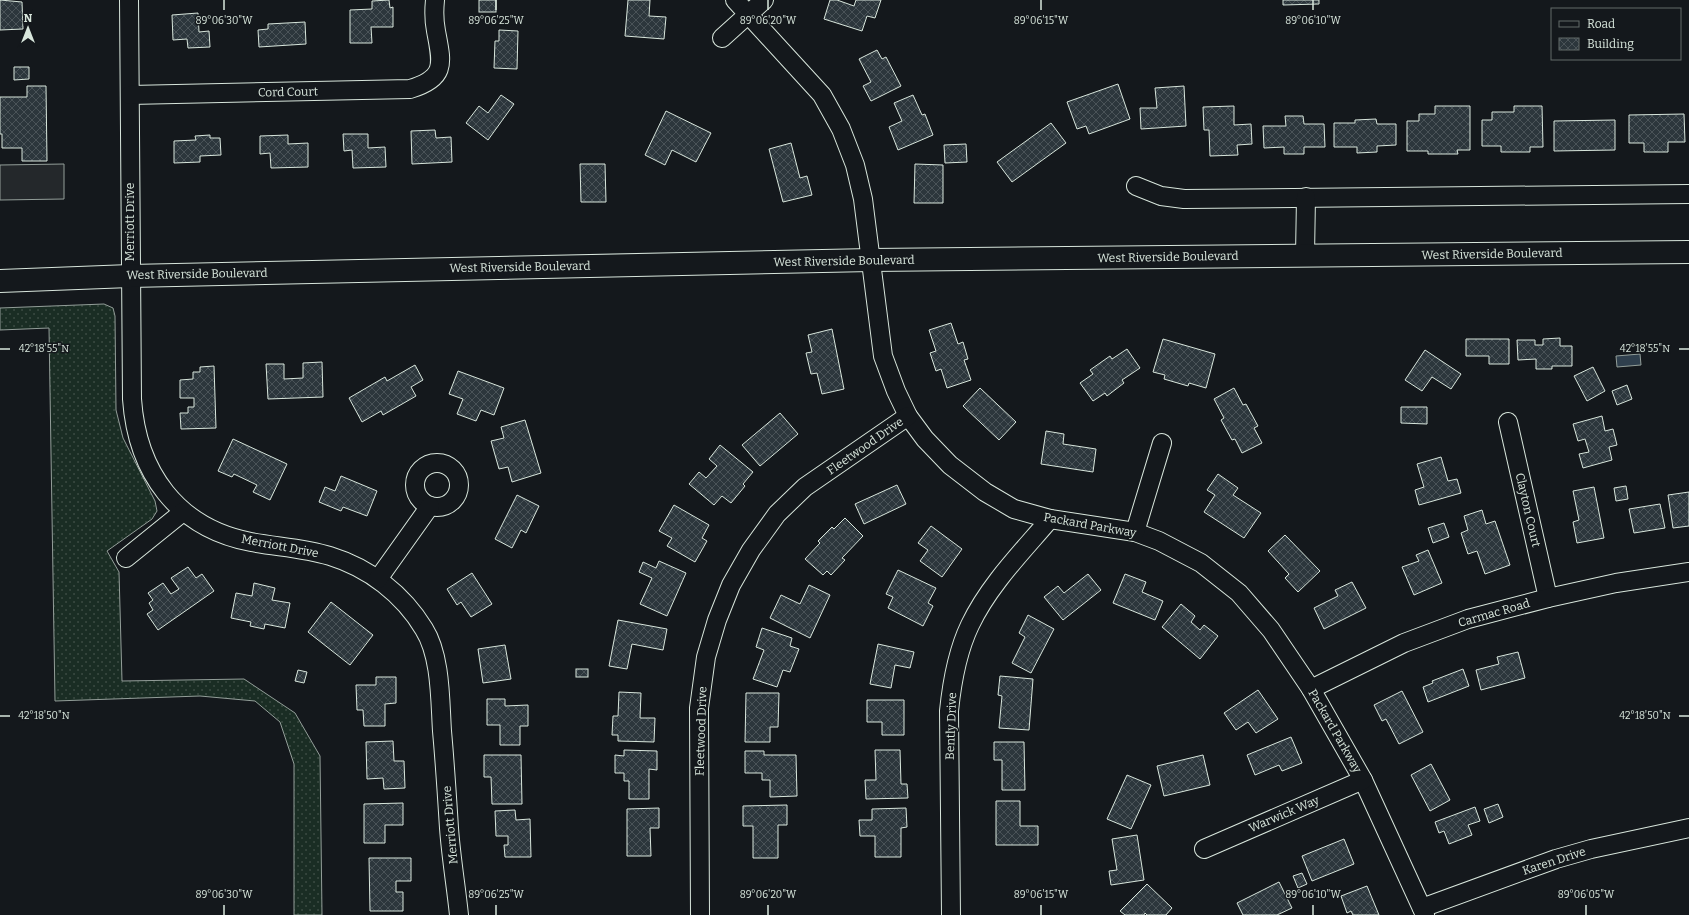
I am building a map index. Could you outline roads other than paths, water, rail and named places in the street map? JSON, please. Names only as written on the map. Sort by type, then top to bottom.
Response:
[{"type":"main road","name":"West Riverside Boulevard","points":[[0,281],[130,276],[871,260],[1689,252]]},
{"type":"street","name":"Merriott Drive","points":[[129,0],[130,276],[132,399],[135,429],[152,473],[163,490],[183,512],[210,528],[230,536],[250,542],[306,550],[331,556],[356,566],[378,579],[400,596],[414,613],[426,631],[433,650],[440,697],[450,833],[460,915]]},
{"type":"street","name":"Cord Court","points":[[130,95],[410,89],[425,85],[433,79],[441,61],[435,29],[435,0]]},
{"type":"street","name":"Packard Parkway","points":[[735,0],[822,95],[841,130],[855,165],[864,199],[883,356],[896,391],[908,416],[925,439],[950,465],[985,492],[1014,509],[1050,519],[1135,532],[1159,541],[1201,563],[1239,593],[1271,630],[1311,689],[1363,780],[1424,912]]},
{"type":"street","points":[[722,38],[764,0]]},
{"type":"street","points":[[1136,186],[1161,196],[1184,199],[1689,194]]},
{"type":"street","points":[[1305,256],[1306,197]]},
{"type":"street","name":"Fleetwood Drive","points":[[700,915],[699,708],[706,657],[717,620],[730,585],[751,550],[777,514],[805,487],[908,416]]},
{"type":"street","name":"Clayton Court","points":[[1508,422],[1548,598]]},
{"type":"street","points":[[1135,532],[1162,443]]},
{"type":"street","points":[[378,579],[430,506]]},
{"type":"street","points":[[126,558],[183,512]]},
{"type":"street","name":"Bently Drive","points":[[951,915],[949,711],[952,682],[960,650],[970,624],[1004,573],[1050,519]]},
{"type":"street","name":"Carmac Road","points":[[1311,689],[1404,643],[1468,619],[1548,598],[1616,583],[1689,572]]},
{"type":"street","name":"Warwick Way","points":[[1204,849],[1363,780]]},
{"type":"street","name":"Karen Drive","points":[[1424,912],[1556,859],[1599,847],[1689,828]]},
{"type":"water","points":[[1640,354],[1641,365],[1617,367],[1616,356]]}]
